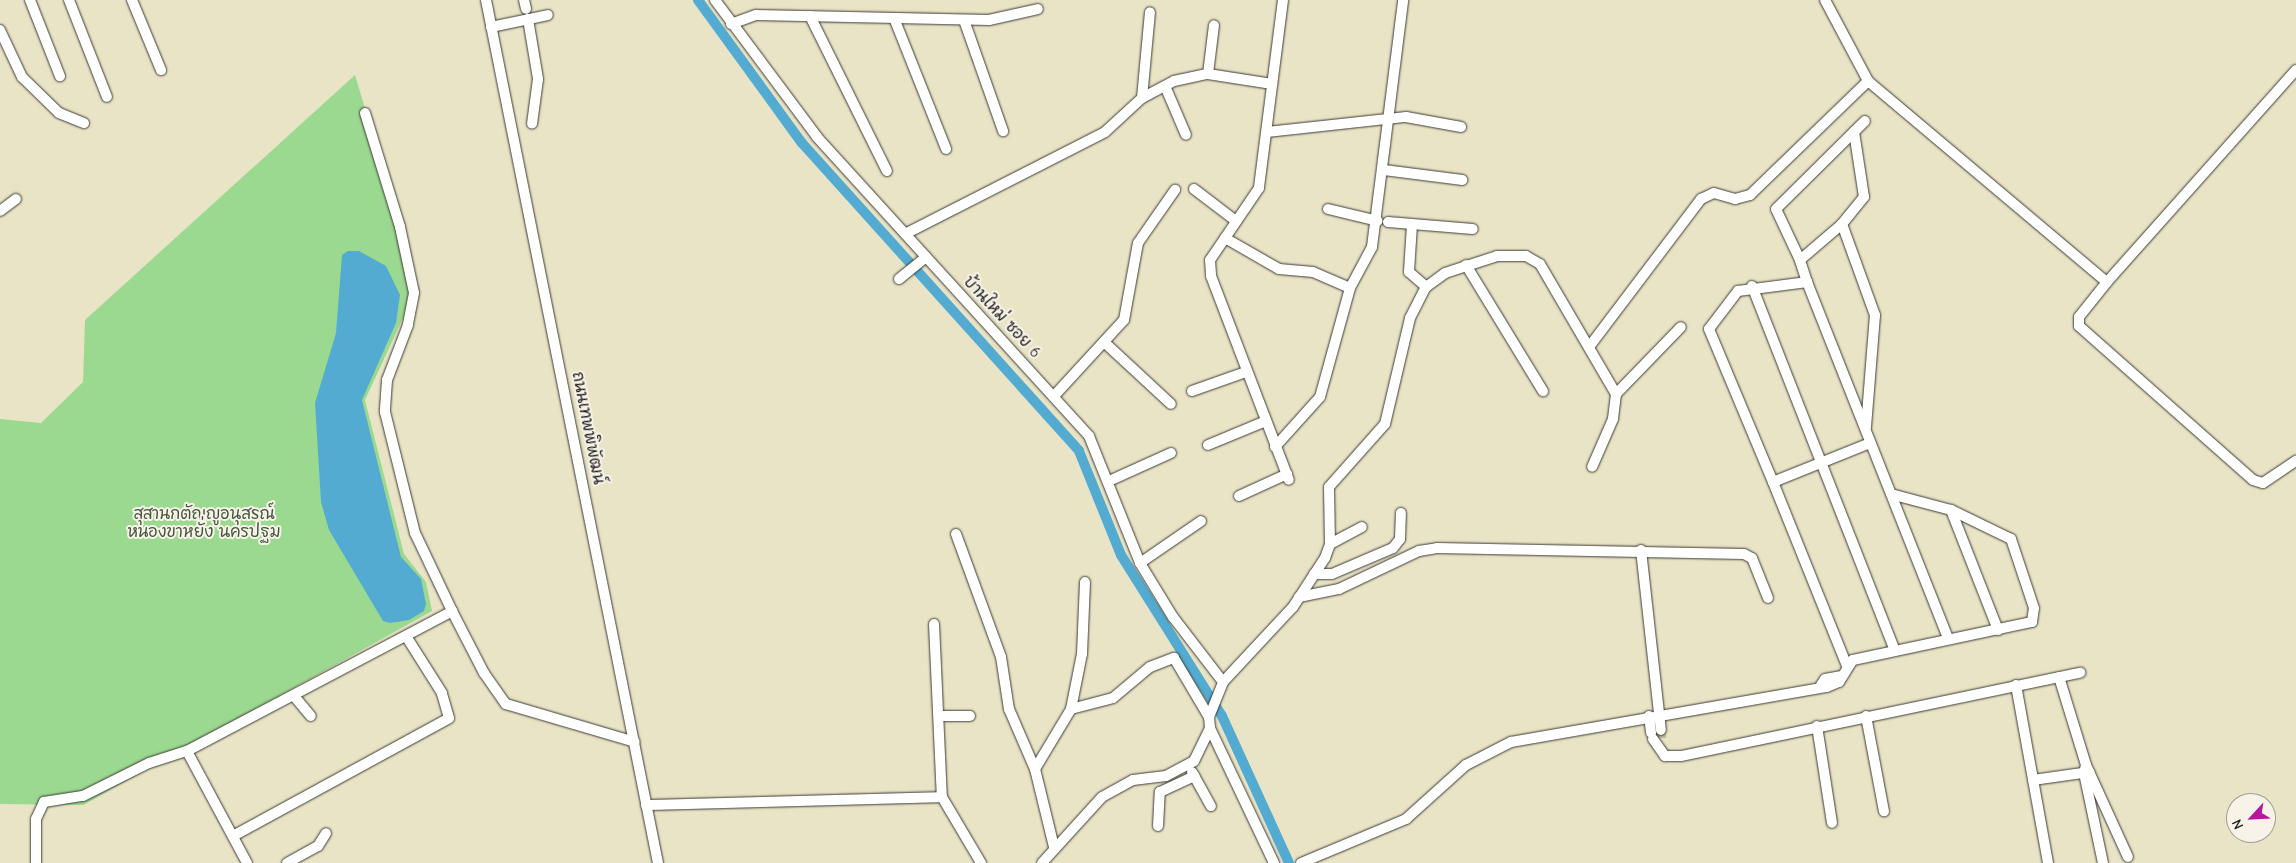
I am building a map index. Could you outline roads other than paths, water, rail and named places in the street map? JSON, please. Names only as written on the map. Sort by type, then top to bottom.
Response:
[{"type":"street","points":[[30,0],[60,76]]},
{"type":"street","points":[[69,0],[107,97]]},
{"type":"street","points":[[132,0],[161,70]]},
{"type":"street","name":"ถนนเทพพิพัฒน์","points":[[486,0],[658,863]]},
{"type":"street","name":"บ้านใหม่ ซอย 6","points":[[715,0],[817,137],[907,233],[923,259],[1054,396],[1089,436],[1109,481],[1140,563],[1173,617],[1223,682]]},
{"type":"street","points":[[1239,496],[1288,477],[1246,372],[1211,276],[1210,260],[1259,188],[1283,0]]},
{"type":"street","points":[[1275,447],[1320,397],[1350,288],[1383,222],[1384,170],[1404,0]]},
{"type":"street","points":[[1825,0],[1868,81],[2107,282]]},
{"type":"street","points":[[731,24],[756,15],[964,20],[1038,9]]},
{"type":"street","points":[[1142,98],[1150,12]]},
{"type":"street","points":[[491,27],[548,15]]},
{"type":"street","points":[[810,16],[887,170]]},
{"type":"street","points":[[894,18],[946,149]]},
{"type":"street","points":[[528,19],[538,79],[532,124]]},
{"type":"street","points":[[964,20],[1004,131]]},
{"type":"street","points":[[1208,74],[1214,25]]},
{"type":"street","points":[[0,30],[22,77],[59,112],[84,123]]},
{"type":"street","points":[[2296,70],[2107,282],[2079,317],[2079,326],[2253,480],[2262,483],[2296,461]]},
{"type":"street","points":[[907,233],[1105,132],[1142,98],[1165,86],[1208,74],[1272,84]]},
{"type":"street","points":[[1589,347],[1702,199],[1714,193],[1735,199],[1750,195],[1868,81]]},
{"type":"street","points":[[1165,86],[1186,135]]},
{"type":"street","points":[[365,113],[400,227],[414,293],[408,324],[387,380],[385,412],[415,533],[484,673],[506,704],[635,742]]},
{"type":"street","points":[[1266,132],[1415,117],[1461,126]]},
{"type":"street","points":[[1865,121],[1776,209],[1800,260],[1948,639]]},
{"type":"street","points":[[1800,260],[1842,224],[1864,197],[1854,132]]},
{"type":"street","points":[[1384,170],[1462,180]]},
{"type":"street","points":[[1194,189],[1236,220]]},
{"type":"street","points":[[1054,396],[1127,314],[1138,243],[1174,190]]},
{"type":"street","points":[[0,211],[16,199]]},
{"type":"street","points":[[1328,208],[1383,222],[1473,229]]},
{"type":"street","points":[[1842,224],[1875,315],[1866,428]]},
{"type":"street","points":[[1412,225],[1409,272],[1426,287]]},
{"type":"street","points":[[1225,238],[1279,269],[1313,272],[1350,288]]},
{"type":"street","points":[[1042,863],[1054,848],[1112,790],[1133,780],[1166,776],[1188,764],[1201,751],[1216,698],[1223,682],[1299,597],[1330,544],[1329,487],[1385,424],[1410,318],[1426,287],[1445,273],[1466,266],[1515,255],[1533,259],[1589,347],[1616,394],[1613,419],[1592,467]]},
{"type":"street","points":[[899,279],[923,259]]},
{"type":"street","points":[[1466,266],[1542,392]]},
{"type":"street","points":[[1807,282],[1752,286],[1738,291],[1709,329],[1847,666]]},
{"type":"street","points":[[1752,286],[1895,650]]},
{"type":"street","points":[[1616,394],[1681,327]]},
{"type":"street","points":[[1104,342],[1171,404]]},
{"type":"street","points":[[1192,391],[1246,372]]},
{"type":"street","points":[[1208,445],[1266,421]]},
{"type":"street","points":[[1773,482],[1870,443]]},
{"type":"street","points":[[1109,481],[1171,453]]},
{"type":"street","points":[[1301,863],[1406,819],[1492,748],[1534,736],[1839,682],[1847,666],[1895,650],[2028,625],[2035,617],[2017,547],[2002,534],[1951,510],[1891,494]]},
{"type":"street","points":[[1951,510],[1998,630]]},
{"type":"street","points":[[1314,574],[1332,574],[1393,548],[1400,539],[1401,513]]},
{"type":"street","points":[[1140,563],[1201,521]]},
{"type":"street","points":[[1330,544],[1362,527]]},
{"type":"street","points":[[956,534],[1001,657],[1012,718],[1035,769],[1054,848]]},
{"type":"street","points":[[1299,597],[1339,590],[1419,551],[1437,548],[1641,550],[1744,554],[1752,558],[1768,598]]},
{"type":"street","points":[[1641,550],[1656,735],[1660,751],[1665,756],[1681,756],[1817,726],[2080,673]]},
{"type":"street","points":[[1035,769],[1071,709],[1082,654],[1085,582]]},
{"type":"street","points":[[36,863],[36,819],[44,802],[78,798],[149,763],[187,750],[294,696],[452,611]]},
{"type":"street","points":[[934,624],[942,797],[981,863]]},
{"type":"street","points":[[233,836],[449,718],[442,693],[406,636]]},
{"type":"street","points":[[1071,709],[1113,698],[1150,667],[1174,658],[1210,718],[1274,863]]},
{"type":"street","points":[[2058,677],[2087,770],[2103,863]]},
{"type":"street","points":[[2016,685],[2048,863]]},
{"type":"street","points":[[294,696],[311,716]]},
{"type":"street","points":[[939,716],[970,716]]},
{"type":"street","points":[[1866,716],[1884,811]]},
{"type":"street","points":[[1817,726],[1832,822]]},
{"type":"street","points":[[187,750],[247,863]]},
{"type":"street","points":[[1188,764],[1211,806]]},
{"type":"street","points":[[2033,780],[2087,770]]},
{"type":"street","points":[[2087,770],[2128,857]]},
{"type":"street","points":[[1158,826],[1160,792],[1195,776]]},
{"type":"street","points":[[646,805],[942,797]]},
{"type":"street","points":[[287,863],[318,846],[326,833]]},
{"type":"water","points":[[348,251],[359,251],[386,266],[400,295],[396,323],[362,400],[401,557],[421,579],[426,604],[424,611],[409,620],[390,623],[383,621],[329,530],[321,502],[315,403],[336,333],[342,255]]},
{"type":"waterway","points":[[698,0],[802,143],[1079,451],[1121,555],[1222,716],[1289,863]]},
{"type":"tunnel","points":[[1661,730],[1661,738]]},
{"type":"park label","name":"สุสานกตัญญูอนุสรณ์ หนองขาหยั่ง นครปฐม","points":[[204,523]]}]
